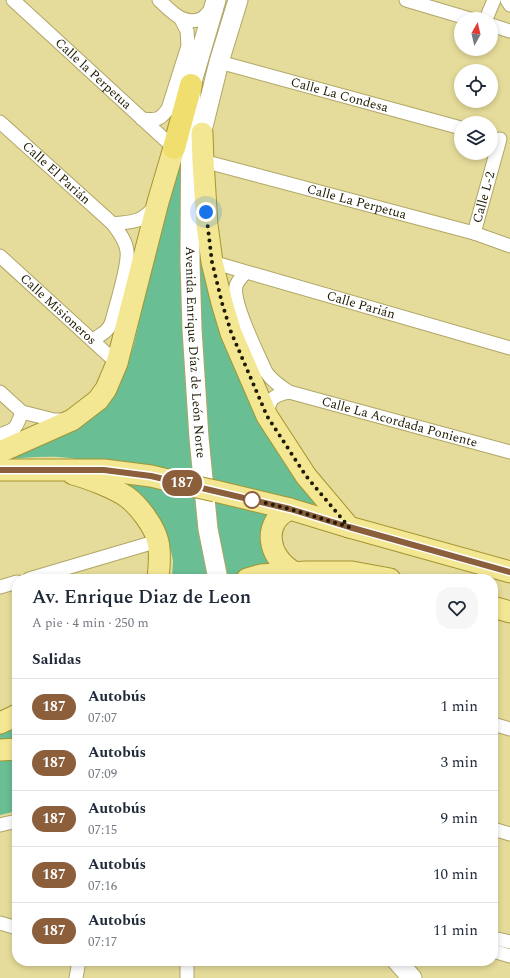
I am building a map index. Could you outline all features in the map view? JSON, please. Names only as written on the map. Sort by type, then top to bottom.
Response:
[{"type":"highway","points":[[174,148],[191,85]]},
{"type":"main road","points":[[238,0],[219,62],[202,133],[197,166],[212,262],[231,332],[267,416],[306,476],[349,527]]},
{"type":"main road","name":"Avenida Enrique Díaz de León Norte","points":[[214,4],[191,85],[197,166],[190,262],[198,430],[208,529],[217,574]]},
{"type":"main road","points":[[0,452],[16,437],[72,420],[98,400],[111,379],[117,363],[158,202],[174,148]]},
{"type":"main road","points":[[55,469],[77,475],[127,497],[150,522],[158,541],[160,560],[159,574]]},
{"type":"main road","points":[[0,470],[104,470],[151,476],[290,509],[510,572]]},
{"type":"main road","points":[[290,509],[282,512],[277,518],[271,540],[272,547],[278,559],[288,568],[299,574],[352,572],[363,574]]},
{"type":"main road","points":[[498,608],[510,612]]},
{"type":"main road","points":[[0,714],[12,711]]},
{"type":"main road","points":[[0,723],[12,717]]},
{"type":"main road","points":[[0,750],[12,749]]},
{"type":"main road","points":[[402,966],[412,978]]},
{"type":"street","name":"Calle la Perpetua","points":[[13,0],[174,148]]},
{"type":"street","points":[[142,119],[156,120],[162,117],[168,109],[188,46],[186,31],[181,19],[160,0]]},
{"type":"street","points":[[406,0],[454,14]]},
{"type":"street","points":[[489,12],[494,0]]},
{"type":"street","points":[[507,0],[510,6]]},
{"type":"street","points":[[181,19],[192,20],[201,18],[214,4]]},
{"type":"street","points":[[498,27],[510,31]]},
{"type":"street","name":"Calle La Condesa","points":[[219,62],[454,126]]},
{"type":"street","name":"Calle El Parián","points":[[0,122],[113,224],[124,240],[128,252],[127,262],[110,328],[105,333],[93,340]]},
{"type":"street","name":"Calle L-2","points":[[474,233],[500,139]]},
{"type":"street","name":"Calle La Perpetua","points":[[197,166],[474,233],[510,246]]},
{"type":"street","points":[[113,224],[139,220],[148,214],[158,202]]},
{"type":"street","name":"Calle Misioneros","points":[[0,256],[117,363]]},
{"type":"street","name":"Calle Parián","points":[[212,262],[245,273],[510,348]]},
{"type":"street","name":"Calle La Acordada Poniente","points":[[245,273],[238,280],[236,286],[236,295],[239,308],[266,372],[271,380],[289,392],[510,452]]},
{"type":"street","points":[[0,392],[22,412],[54,420],[72,420]]},
{"type":"street","points":[[267,416],[268,406],[275,396],[289,392]]},
{"type":"street","points":[[0,435],[16,437],[15,428],[22,412]]},
{"type":"street","points":[[46,574],[158,541]]},
{"type":"street","points":[[0,587],[12,583]]},
{"type":"street","points":[[498,725],[510,729]]},
{"type":"street","points":[[0,825],[12,822]]},
{"type":"street","points":[[498,830],[510,834]]},
{"type":"street","points":[[0,923],[12,927]]},
{"type":"street","points":[[498,939],[510,942]]},
{"type":"street","points":[[498,953],[510,956]]},
{"type":"street","points":[[76,978],[78,966]]},
{"type":"street","points":[[186,978],[187,966]]},
{"type":"green space","points":[[181,157],[223,320],[324,505],[294,503],[271,560],[269,574],[172,574],[172,554],[163,530],[155,515],[141,495],[123,481],[90,463],[70,458],[44,457],[0,460],[113,393],[124,374],[134,344],[175,161]]},
{"type":"green space","points":[[12,730],[12,812],[0,815],[0,734]]},
{"type":"bus line","name":"187","points":[[0,470],[104,470],[151,476],[290,509],[510,572]]},
{"type":"route","points":[[206,212],[212,262],[222,303],[231,332],[267,416],[306,476],[328,504],[349,527],[290,509],[245,498],[252,500]]}]
